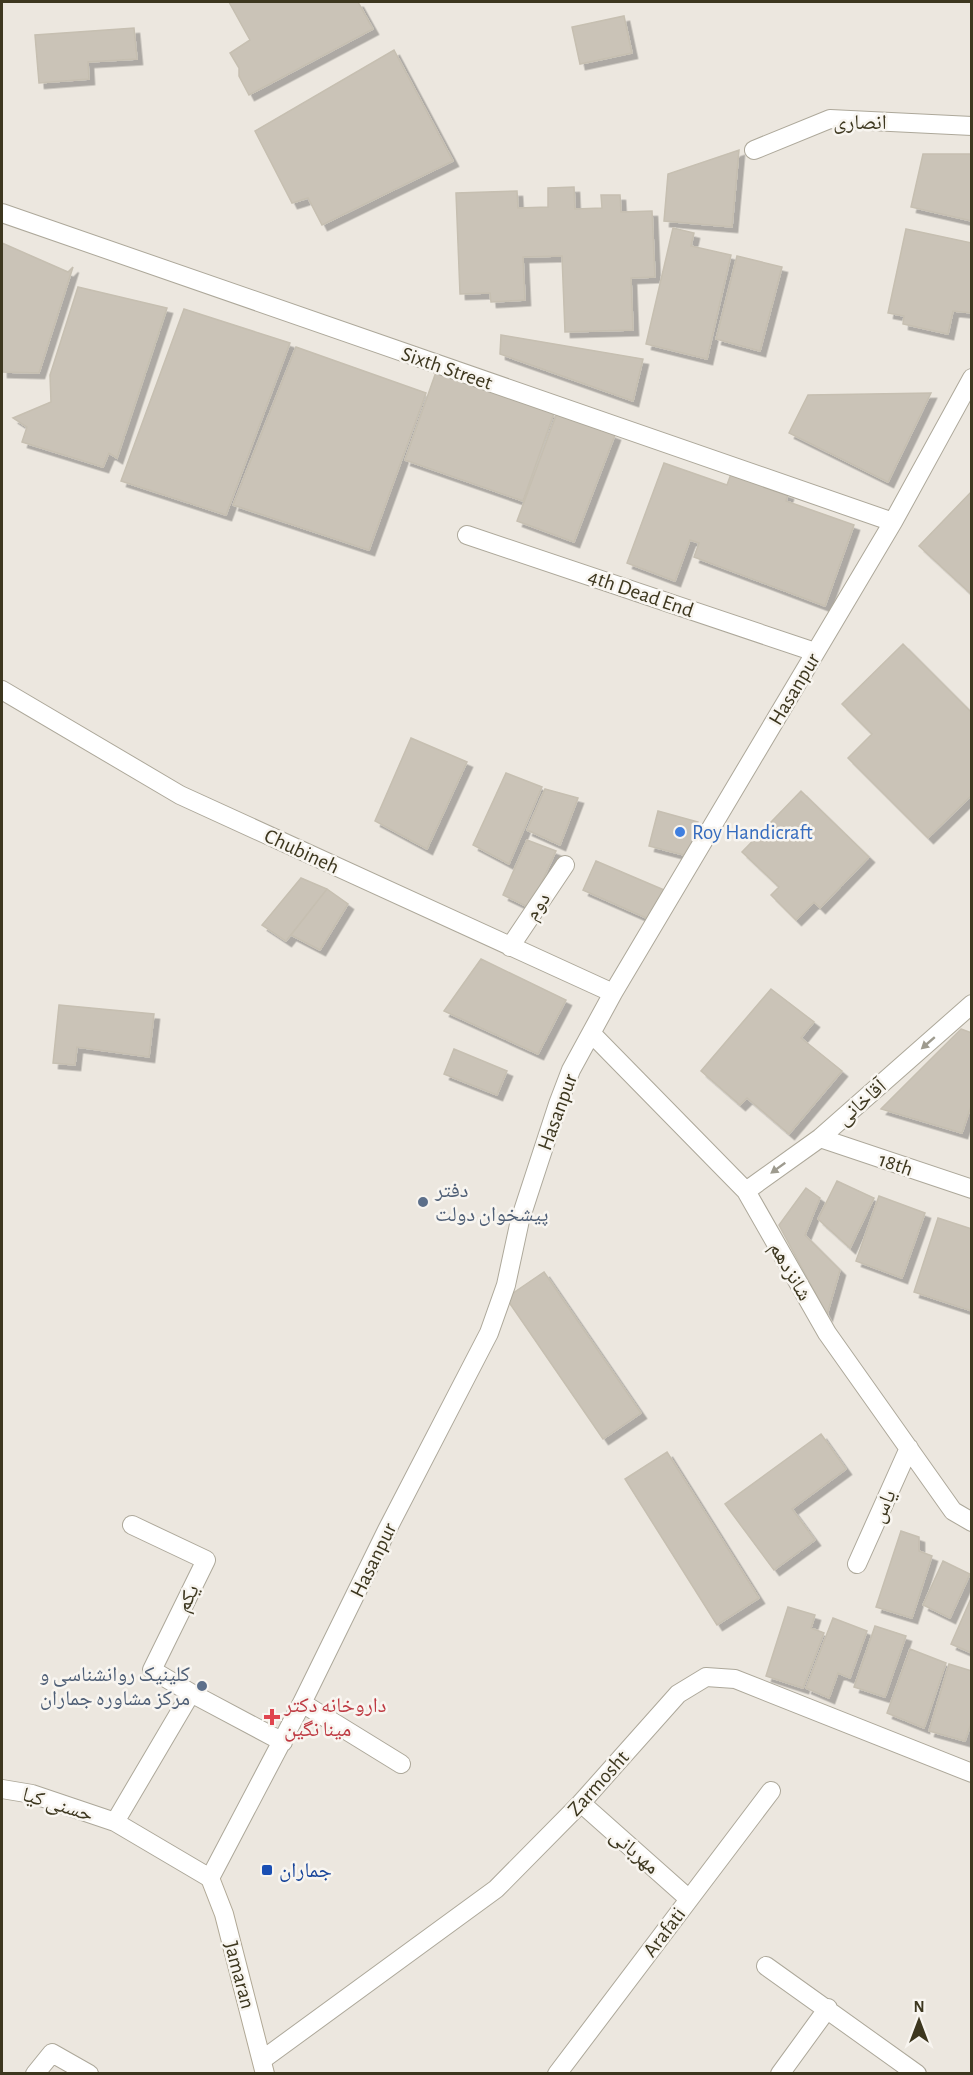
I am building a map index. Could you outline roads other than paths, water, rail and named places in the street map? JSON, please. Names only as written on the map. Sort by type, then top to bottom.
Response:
[{"type":"street","name":"انصاری","points":[[754,150],[830,120],[972,126]]},
{"type":"street","name":"Sixth Street","points":[[2,213],[893,522]]},
{"type":"street","name":"Hasanpur","points":[[210,1878],[283,1742],[387,1530],[489,1333],[506,1285],[520,1220],[571,1070],[613,993],[893,522],[971,383]]},
{"type":"street","name":"4th Dead End","points":[[467,535],[815,652]]},
{"type":"street","name":"Chubineh","points":[[2,690],[180,795],[613,993]]},
{"type":"street","name":"دوم","points":[[510,946],[565,865]]},
{"type":"street","name":"آقاخانی","points":[[746,1191],[820,1138],[972,1004]]},
{"type":"street","name":"شانزدهم","points":[[592,1034],[746,1191],[827,1334],[953,1511],[972,1522]]},
{"type":"street","name":"18th","points":[[820,1138],[972,1189]]},
{"type":"street","name":"یاس","points":[[856,1564],[909,1448]]},
{"type":"street","name":"یکم","points":[[132,1524],[206,1560],[152,1670],[283,1742]]},
{"type":"street","name":"Zarmosht","points":[[264,2067],[496,1889],[581,1803],[678,1694],[706,1677],[735,1679],[972,1773]]},
{"type":"street","points":[[115,1822],[191,1693]]},
{"type":"street","points":[[302,1703],[401,1764]]},
{"type":"street","name":"حسنی کیا","points":[[2,1789],[32,1794],[115,1822],[210,1878]]},
{"type":"street","name":"Arafati","points":[[557,2073],[771,1791]]},
{"type":"street","name":"مهربانی","points":[[581,1803],[689,1899]]},
{"type":"street","name":"Jamaran","points":[[210,1878],[224,1914],[264,2067]]},
{"type":"street","points":[[766,1966],[917,2073]]},
{"type":"street","points":[[780,2073],[828,2008]]},
{"type":"street","points":[[35,2073],[52,2053],[89,2073]]},
{"type":"place","name":"Roy Handicraft","points":[[680,832]]},
{"type":"place","name":"دفتر پیشخوان دولت","points":[[423,1202]]},
{"type":"place","name":"کلینیک روانشناسی و مرکز مشاوره جماران","points":[[202,1686]]},
{"type":"place","name":"داروخانه دکتر مینا نگین","points":[[272,1717]]},
{"type":"place","name":"جماران","points":[[267,1870]]}]
